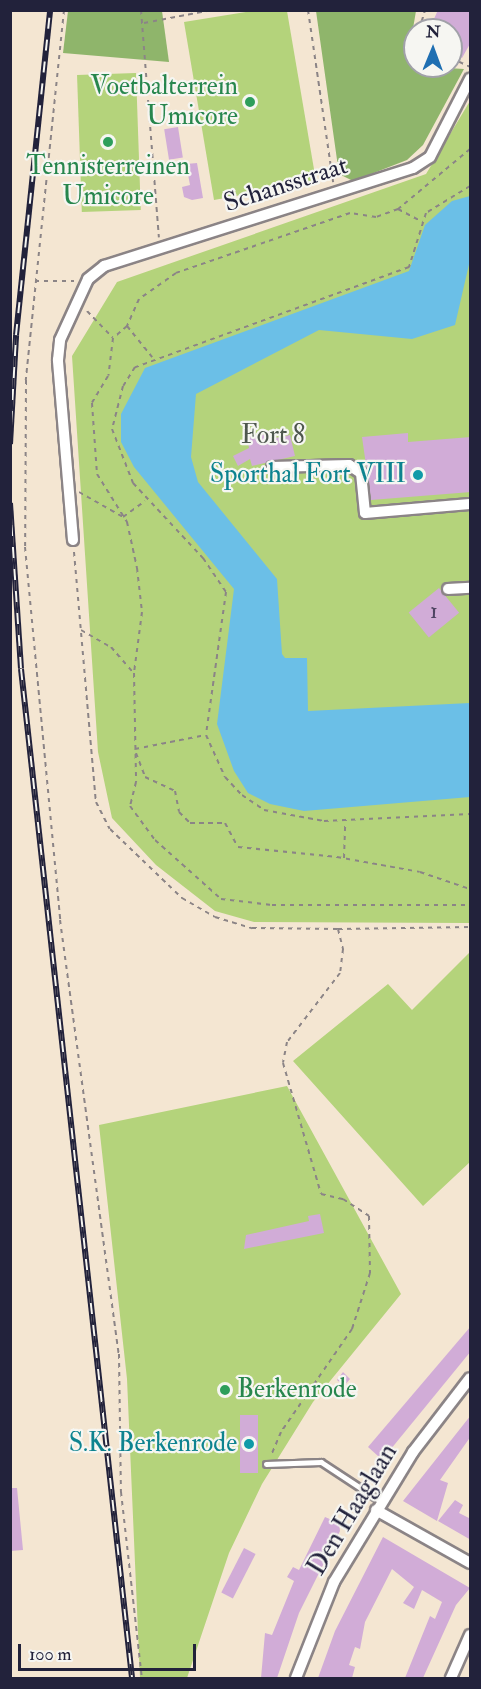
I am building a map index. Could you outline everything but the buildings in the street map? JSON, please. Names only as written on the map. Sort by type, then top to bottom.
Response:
[{"type":"street","name":"Schansstraat","points":[[73,540],[58,360],[87,282],[104,266],[413,168],[430,157],[471,79]]},
{"type":"street","points":[[272,467],[349,465],[361,473],[365,513],[471,504]]},
{"type":"street","points":[[448,589],[471,588]]},
{"type":"street","name":"Den Haaglaan","points":[[296,1678],[334,1582],[379,1506],[471,1378]]},
{"type":"street","points":[[379,1506],[471,1563]]},
{"type":"street","points":[[451,1678],[471,1635]]},
{"type":"lane","points":[[266,1464],[321,1462],[379,1506]]},
{"type":"path","points":[[64,10],[35,281],[24,421],[31,646],[60,920],[119,1354],[121,1492],[142,1678]]},
{"type":"path","points":[[141,10],[160,249]]},
{"type":"path","points":[[143,24],[212,10]]},
{"type":"path","points":[[309,10],[334,185],[322,189]]},
{"type":"path","points":[[471,149],[398,209],[376,217],[350,213],[176,273],[139,299],[127,326],[113,338],[108,376],[92,403],[98,474],[123,518],[142,612],[134,673],[136,782],[130,806],[155,840],[221,899],[272,905],[471,905]]},
{"type":"path","points":[[471,186],[452,193],[422,222],[409,267],[152,357],[135,367],[123,386],[112,429],[118,454],[146,500],[203,558],[226,592],[206,735],[225,777],[256,805],[297,819],[345,823],[471,814]]},
{"type":"path","points":[[398,209],[422,222]]},
{"type":"path","points":[[35,281],[87,282]]},
{"type":"path","points":[[81,295],[90,316],[113,338]]},
{"type":"path","points":[[127,326],[152,357]]},
{"type":"path","points":[[69,486],[123,518]]},
{"type":"path","points":[[123,518],[146,500]]},
{"type":"path","points":[[73,540],[96,802],[130,853],[182,898],[215,917],[252,928],[471,927]]},
{"type":"path","points":[[81,630],[111,647],[134,673]]},
{"type":"path","points":[[135,749],[206,735]]},
{"type":"path","points":[[135,749],[145,777],[175,791],[179,812],[190,823],[225,823],[238,847],[264,854],[344,858],[420,872],[471,889]]},
{"type":"path","points":[[344,858],[345,823]]},
{"type":"path","points":[[273,1463],[270,1454],[281,1432],[352,1329],[370,1273],[369,1216],[343,1199],[321,1194],[283,1063],[287,1042],[340,973],[338,928]]},
{"type":"green space","points":[[68,11],[162,11],[169,62],[63,53]]},
{"type":"green space","name":"Voetbalterrein Umicore","points":[[252,11],[287,11],[316,181],[214,200],[184,22]]},
{"type":"green space","points":[[316,11],[416,11],[415,18],[403,18],[403,78],[459,78],[423,145],[407,160],[353,181],[339,174]]},
{"type":"green space","name":"Tennisterreinen Umicore","points":[[136,73],[141,210],[82,212],[77,75]]},
{"type":"green space","name":"Fort 8","points":[[470,101],[470,923],[254,922],[215,911],[156,865],[112,818],[98,752],[72,356],[117,282],[426,174]]},
{"type":"green space","points":[[470,952],[470,1162],[423,1206],[293,1061],[388,984],[412,1010]]},
{"type":"green space","name":"Berkenrode","points":[[287,1086],[401,1294],[313,1402],[262,1484],[229,1553],[187,1678],[140,1678],[127,1379],[99,1125]]},
{"type":"water","points":[[470,196],[470,260],[455,325],[412,339],[319,330],[196,394],[191,457],[198,482],[277,579],[282,654],[285,658],[307,658],[308,711],[470,703],[470,797],[304,811],[270,804],[248,793],[234,771],[217,724],[234,589],[134,467],[121,442],[121,414],[145,368],[409,271],[425,225],[452,201]]},
{"type":"railway","points":[[10,444],[16,335],[50,10]]},
{"type":"railway","points":[[10,503],[21,669],[132,1678]]},
{"type":"place","name":"Voetbalterrein Umicore","points":[[250,102]]},
{"type":"place","name":"Tennisterreinen Umicore","points":[[108,142]]},
{"type":"place","name":"Sporthal Fort VIII","points":[[418,475]]},
{"type":"place","name":"Berkenrode","points":[[225,1390]]},
{"type":"place","name":"S.K. Berkenrode","points":[[249,1444]]}]
